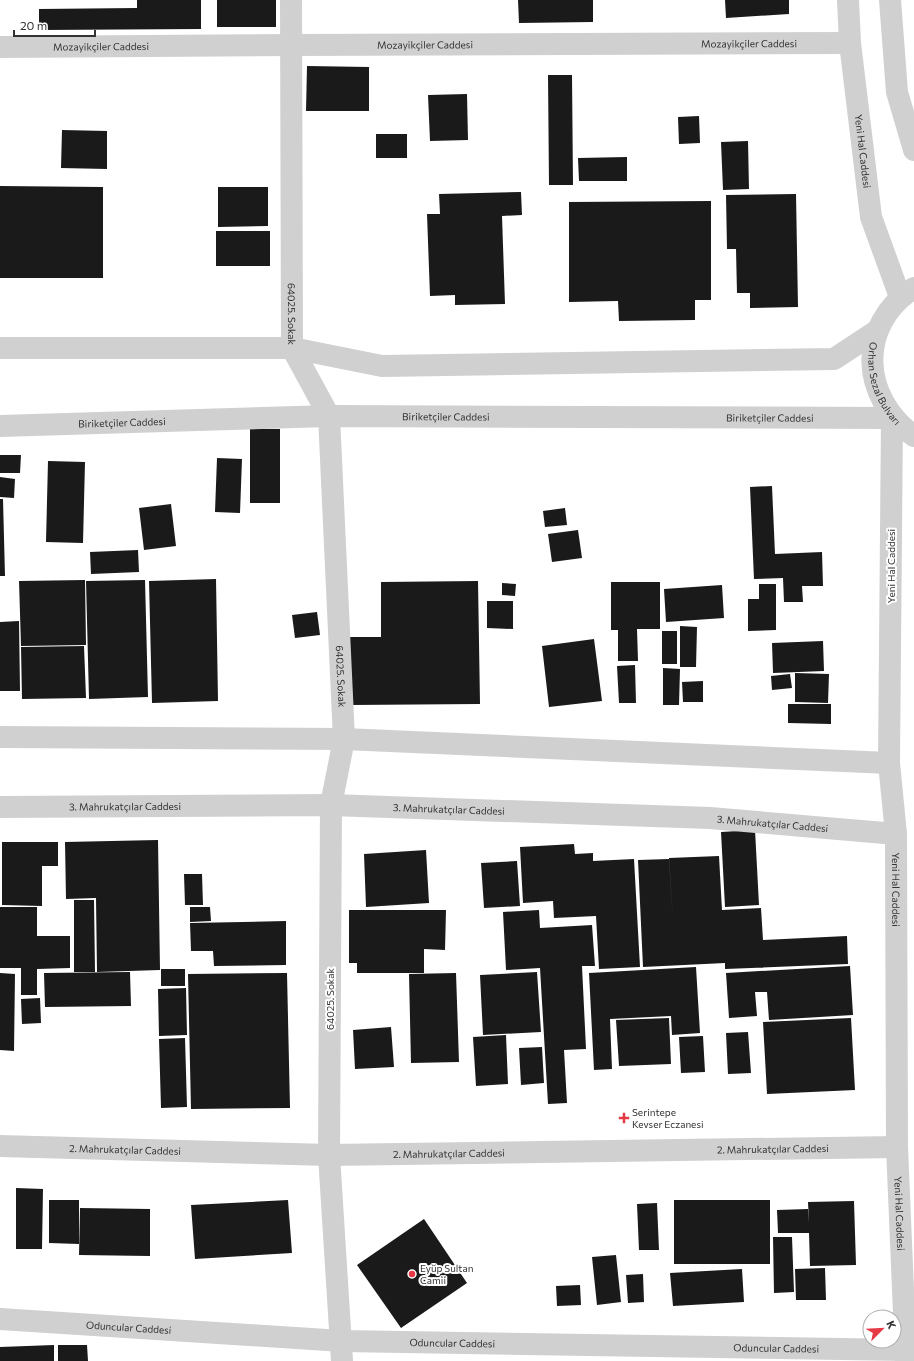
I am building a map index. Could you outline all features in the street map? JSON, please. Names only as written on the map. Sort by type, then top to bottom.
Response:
[{"type":"street","name":"64025. Sokak","points":[[291,0],[292,348],[329,416],[344,739],[332,805],[329,1155],[342,1351]]},
{"type":"street","name":"Yeni Hal Caddesi","points":[[848,0],[850,43],[871,217],[907,293]]},
{"type":"street","points":[[890,0],[897,92],[914,150]]},
{"type":"street","name":"Mozayikçiler Caddesi","points":[[0,48],[291,44],[850,43]]},
{"type":"street","name":"Orhan Sezal Bulvarı","points":[[907,293],[888,312],[878,330],[872,352],[873,375],[880,398],[892,418],[914,436]]},
{"type":"street","points":[[0,348],[292,348],[382,366],[834,359],[878,330]]},
{"type":"street","name":"Biriketçiler Caddesi","points":[[0,426],[329,416],[892,418]]},
{"type":"street","name":"Yeni Hal Caddesi","points":[[892,418],[889,763],[896,834],[897,1147],[906,1356]]},
{"type":"street","points":[[0,737],[344,739],[889,763]]},
{"type":"street","name":"3. Mahrukatçılar Caddesi","points":[[0,807],[332,805],[710,818],[896,834]]},
{"type":"street","name":"2. Mahrukatçılar Caddesi","points":[[0,1146],[329,1155],[897,1147]]},
{"type":"street","name":"Oduncular Caddesi","points":[[0,1319],[342,1351],[906,1356]]},
{"type":"building","points":[[137,0],[201,0],[201,29],[39,30],[39,9],[137,8]]},
{"type":"building","points":[[217,0],[276,0],[276,27],[217,27]]},
{"type":"building","points":[[518,0],[593,0],[593,22],[519,23]]},
{"type":"building","points":[[725,0],[789,0],[789,14],[726,18]]},
{"type":"building","points":[[307,66],[369,67],[369,111],[306,111]]},
{"type":"building","points":[[548,75],[572,75],[573,185],[549,185]]},
{"type":"building","points":[[467,94],[468,140],[430,141],[428,95]]},
{"type":"building","points":[[699,116],[700,143],[679,144],[678,117]]},
{"type":"building","points":[[62,130],[107,131],[107,169],[61,168]]},
{"type":"building","points":[[376,134],[407,134],[407,158],[376,158]]},
{"type":"building","points":[[748,141],[749,189],[723,190],[721,142]]},
{"type":"building","points":[[627,157],[627,181],[579,181],[578,158]]},
{"type":"building","points":[[0,186],[103,187],[103,278],[0,278]]},
{"type":"building","points":[[218,187],[268,187],[268,226],[218,227]]},
{"type":"building","points":[[521,192],[522,215],[502,216],[505,304],[455,305],[455,295],[430,296],[427,214],[440,214],[439,194]]},
{"type":"building","points":[[796,194],[798,307],[750,308],[750,293],[737,293],[736,249],[727,249],[726,195]]},
{"type":"building","points":[[711,201],[711,300],[695,300],[695,320],[619,321],[618,301],[569,302],[569,202]]},
{"type":"building","points":[[216,231],[270,231],[270,266],[216,266]]},
{"type":"building","points":[[250,429],[280,429],[280,503],[250,503]]},
{"type":"building","points":[[0,455],[21,455],[20,473],[0,473]]},
{"type":"building","points":[[217,458],[242,459],[240,513],[215,512]]},
{"type":"building","points":[[48,461],[85,462],[83,543],[46,542]]},
{"type":"building","points":[[0,477],[15,479],[14,498],[0,497]]},
{"type":"building","points":[[772,486],[775,554],[822,552],[823,586],[802,586],[803,602],[784,602],[783,578],[754,579],[750,487]]},
{"type":"building","points":[[0,499],[3,499],[5,576],[0,576]]},
{"type":"building","points":[[171,504],[176,546],[144,550],[139,508]]},
{"type":"building","points":[[565,508],[567,525],[545,527],[543,511]]},
{"type":"building","points":[[578,530],[582,558],[552,562],[548,534]]},
{"type":"building","points":[[138,550],[139,572],[91,574],[90,552]]},
{"type":"building","points":[[216,579],[218,701],[152,703],[149,581]]},
{"type":"building","points":[[85,580],[86,645],[21,646],[19,581]]},
{"type":"building","points":[[145,580],[148,697],[89,699],[86,581]]},
{"type":"building","points":[[478,581],[480,704],[350,705],[349,637],[381,637],[381,582]]},
{"type":"building","points":[[611,582],[660,582],[660,629],[637,629],[638,661],[618,661],[618,630],[611,630]]},
{"type":"building","points":[[502,583],[516,584],[515,596],[502,595]]},
{"type":"building","points":[[759,584],[776,584],[776,630],[748,631],[748,599],[759,599]]},
{"type":"building","points":[[722,585],[724,618],[666,622],[664,589]]},
{"type":"building","points":[[487,601],[513,601],[513,629],[487,628]]},
{"type":"building","points":[[317,612],[320,635],[295,638],[292,615]]},
{"type":"building","points":[[19,621],[20,691],[0,691],[0,622]]},
{"type":"building","points":[[680,626],[697,627],[696,667],[680,667]]},
{"type":"building","points":[[662,631],[677,631],[677,664],[662,664]]},
{"type":"building","points":[[594,639],[602,701],[549,707],[542,646]]},
{"type":"building","points":[[823,641],[824,671],[773,673],[772,643]]},
{"type":"building","points":[[84,646],[86,698],[22,699],[21,647]]},
{"type":"building","points":[[635,665],[636,703],[619,703],[617,666]]},
{"type":"building","points":[[663,668],[680,669],[679,705],[663,705]]},
{"type":"building","points":[[795,673],[829,674],[828,703],[795,702]]},
{"type":"building","points":[[790,674],[792,688],[772,690],[771,676]]},
{"type":"building","points":[[703,681],[703,702],[683,702],[682,682]]},
{"type":"building","points":[[788,704],[831,704],[831,724],[788,723]]},
{"type":"building","points":[[755,830],[759,905],[725,907],[721,832]]},
{"type":"building","points":[[158,840],[160,970],[97,972],[96,898],[66,899],[65,842]]},
{"type":"building","points":[[2,842],[58,842],[58,866],[42,866],[42,906],[2,905]]},
{"type":"building","points":[[574,844],[575,854],[593,853],[593,861],[634,859],[640,967],[599,969],[596,916],[554,918],[553,901],[523,903],[520,847]]},
{"type":"building","points":[[426,850],[429,903],[366,907],[364,854]]},
{"type":"building","points":[[719,856],[722,910],[761,908],[763,940],[847,936],[848,964],[725,969],[725,963],[643,967],[638,860],[669,859],[674,937],[669,858]]},
{"type":"building","points":[[517,861],[520,906],[484,908],[481,863]]},
{"type":"building","points":[[184,874],[202,874],[203,905],[185,905]]},
{"type":"building","points":[[74,900],[94,900],[95,972],[74,972]]},
{"type":"building","points":[[0,907],[37,907],[37,936],[70,936],[70,968],[37,969],[37,995],[21,995],[21,968],[0,968]]},
{"type":"building","points":[[190,907],[210,907],[211,921],[190,922]]},
{"type":"building","points":[[349,910],[446,910],[445,950],[424,949],[424,973],[357,973],[357,963],[349,963]]},
{"type":"building","points":[[539,910],[540,928],[592,925],[595,966],[582,966],[586,1049],[564,1050],[567,1103],[548,1104],[540,968],[506,970],[503,912]]},
{"type":"building","points":[[286,921],[286,965],[214,966],[213,951],[191,951],[190,923]]},
{"type":"building","points":[[850,966],[853,1015],[769,1020],[767,992],[755,992],[757,1016],[729,1018],[726,973]]},
{"type":"building","points":[[696,967],[700,1033],[672,1035],[671,1016],[610,1019],[612,1069],[594,1070],[589,973]]},
{"type":"building","points":[[161,969],[185,969],[185,986],[161,986]]},
{"type":"building","points":[[130,972],[131,1006],[45,1007],[44,973]]},
{"type":"building","points":[[537,972],[541,1032],[483,1035],[480,975]]},
{"type":"building","points":[[0,973],[15,974],[14,1051],[0,1050]]},
{"type":"building","points":[[287,973],[290,1108],[191,1109],[188,974]]},
{"type":"building","points":[[456,973],[459,1062],[411,1063],[409,974]]},
{"type":"building","points":[[186,988],[187,1035],[159,1036],[158,989]]},
{"type":"building","points":[[40,998],[41,1023],[22,1024],[21,999]]},
{"type":"building","points":[[669,1018],[671,1064],[619,1066],[616,1020]]},
{"type":"building","points":[[851,1018],[855,1090],[767,1094],[763,1022]]},
{"type":"building","points":[[391,1027],[394,1067],[355,1069],[353,1030]]},
{"type":"building","points":[[748,1032],[751,1073],[728,1074],[726,1033]]},
{"type":"building","points":[[506,1035],[508,1084],[476,1086],[473,1037]]},
{"type":"building","points":[[703,1036],[705,1072],[681,1073],[679,1037]]},
{"type":"building","points":[[185,1038],[187,1107],[161,1108],[159,1039]]},
{"type":"building","points":[[542,1047],[544,1083],[521,1085],[519,1048]]},
{"type":"building","points":[[16,1188],[43,1189],[42,1249],[16,1249]]},
{"type":"building","points":[[49,1200],[79,1200],[79,1244],[49,1243]]},
{"type":"building","points":[[288,1200],[292,1253],[195,1259],[191,1205]]},
{"type":"building","points":[[674,1200],[770,1200],[770,1264],[674,1264]]},
{"type":"building","points":[[854,1201],[856,1265],[810,1266],[809,1233],[778,1233],[777,1210],[808,1209],[809,1223],[808,1202]]},
{"type":"building","points":[[657,1203],[659,1250],[639,1250],[637,1204]]},
{"type":"building","points":[[80,1208],[150,1209],[150,1256],[79,1255]]},
{"type":"building","name":"Eyüp Sultan Camii","points":[[424,1219],[467,1283],[401,1328],[357,1265]]},
{"type":"building","points":[[773,1237],[792,1237],[794,1292],[774,1293]]},
{"type":"building","points":[[616,1255],[621,1302],[597,1305],[592,1257]]},
{"type":"building","points":[[825,1268],[826,1300],[796,1300],[795,1269]]},
{"type":"building","points":[[742,1269],[744,1302],[673,1306],[670,1273]]},
{"type":"building","points":[[643,1274],[644,1302],[628,1303],[626,1275]]},
{"type":"building","points":[[580,1285],[581,1305],[557,1306],[556,1286]]},
{"type":"building","points":[[54,1345],[54,1361],[0,1361],[0,1347]]},
{"type":"building","points":[[58,1345],[87,1345],[88,1361],[58,1361]]},
{"type":"place","name":"Serintepe Kevser Eczanesi","points":[[624,1118]]},
{"type":"place","name":"Eyüp Sultan Camii","points":[[412,1274]]}]
